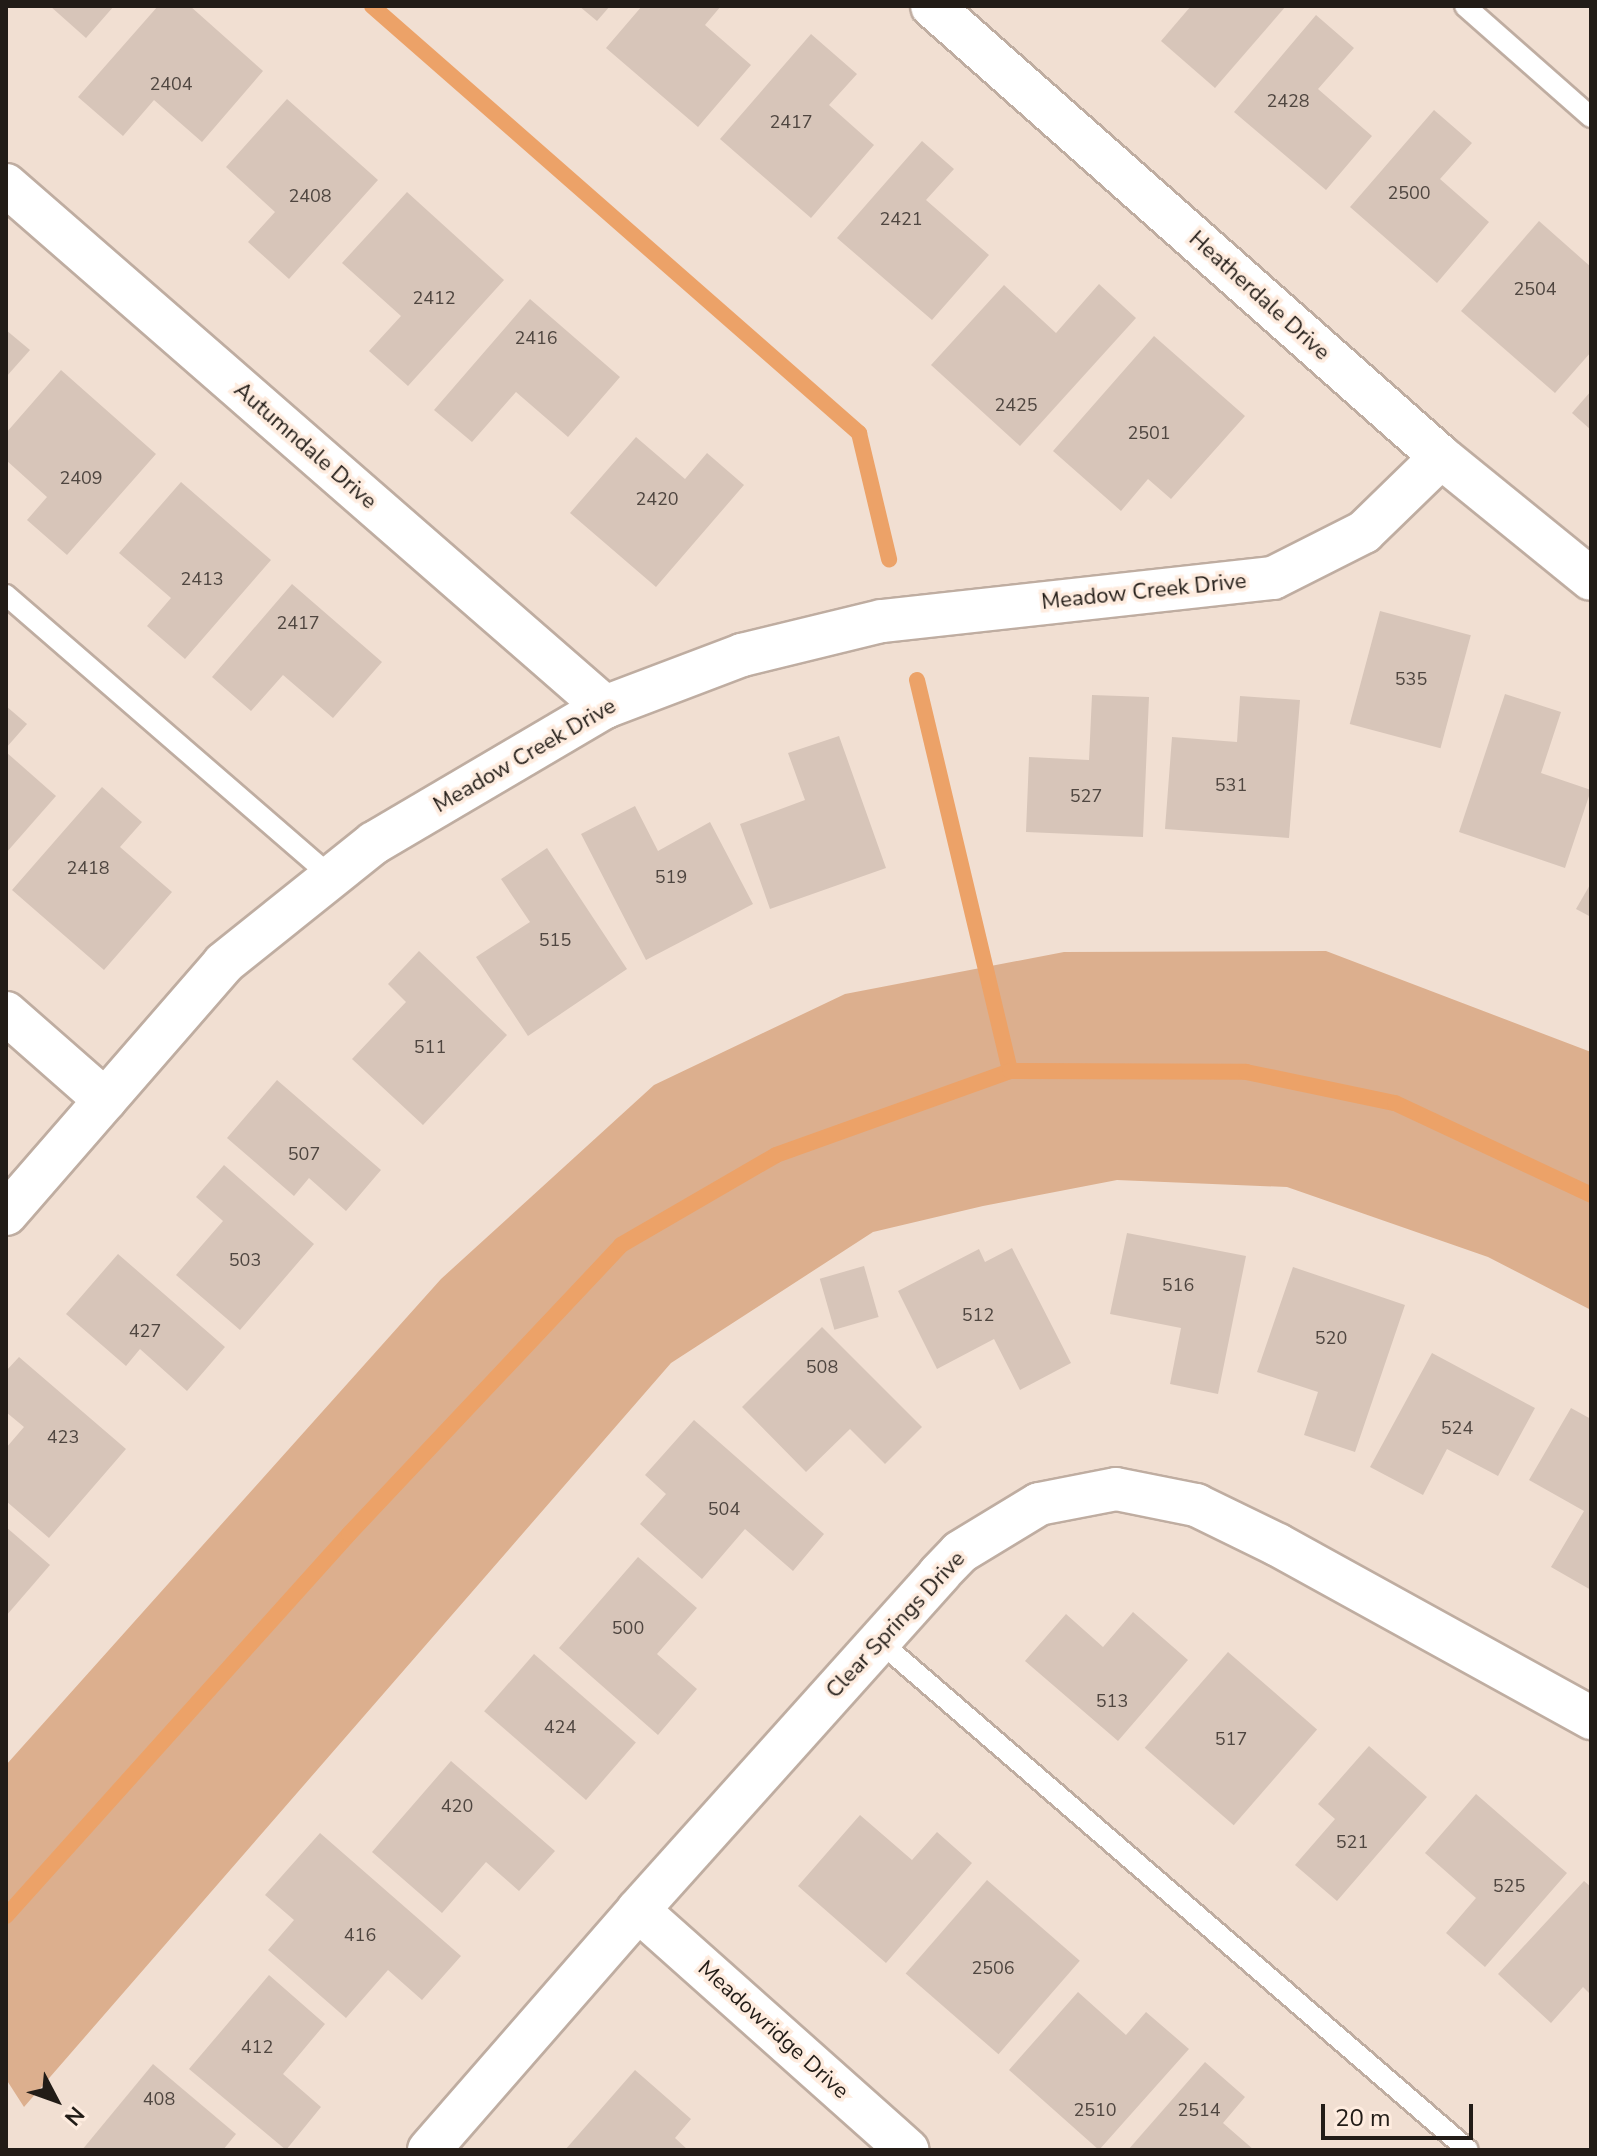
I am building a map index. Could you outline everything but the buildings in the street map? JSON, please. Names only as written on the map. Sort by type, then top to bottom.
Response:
[{"type":"street","name":"Heatherdale Drive","points":[[932,6],[1441,457],[1591,579]]},
{"type":"street","name":"Autumndale Drive","points":[[6,185],[605,707]]},
{"type":"street","name":"Meadow Creek Drive","points":[[6,1214],[224,963],[374,843],[605,707],[742,655],[882,621],[1273,578],[1364,532],[1441,457]]},
{"type":"street","points":[[6,1013],[105,1100]]},
{"type":"street","name":"Clear Springs Drive","points":[[429,2150],[638,1910],[960,1552],[1039,1504],[1116,1489],[1196,1505],[1278,1545],[1591,1718]]},
{"type":"street","name":"Meadowridge Drive","points":[[638,1910],[907,2150]]},
{"type":"lane","points":[[1465,6],[1591,117]]},
{"type":"lane","points":[[6,595],[331,877]]},
{"type":"lane","points":[[879,1641],[1468,2150]]},
{"type":"shaded area","points":[[1326,951],[1591,1052],[1591,1310],[1488,1257],[1287,1187],[1117,1180],[983,1206],[873,1232],[671,1363],[24,2107],[6,2079],[6,1765],[441,1279],[654,1085],[845,994],[1064,952]]},
{"type":"waterway","points":[[372,6],[859,433],[889,559]]},
{"type":"waterway","points":[[917,680],[1010,1071]]},
{"type":"waterway","points":[[6,1916],[349,1534],[621,1245],[776,1155],[1010,1071],[1246,1072],[1395,1103],[1591,1195]]}]
